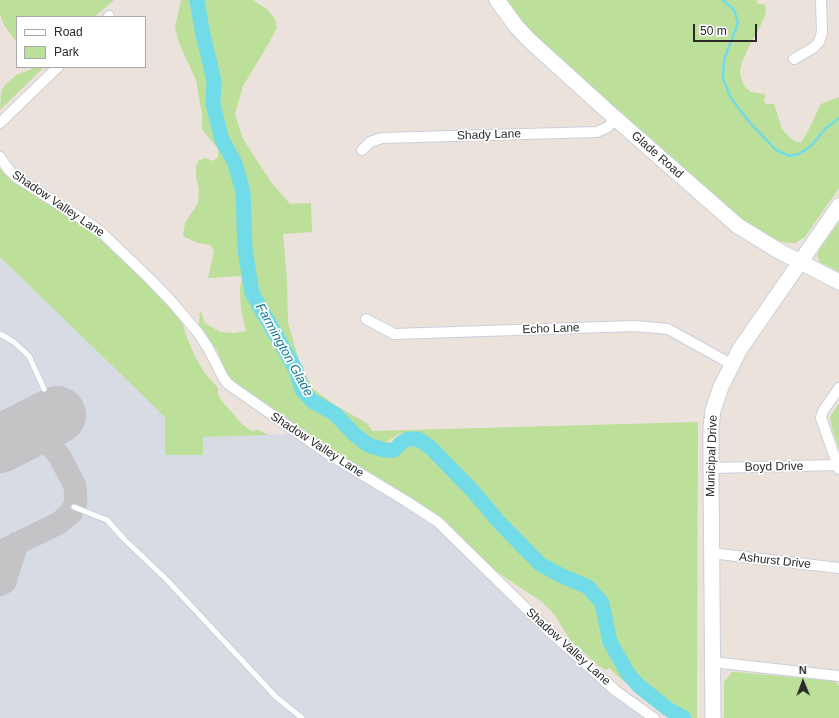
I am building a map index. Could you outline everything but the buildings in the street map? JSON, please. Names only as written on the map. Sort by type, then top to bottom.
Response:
[{"type":"main road","name":"Glade Road","points":[[497,0],[516,26],[529,40],[738,226],[779,251],[839,282]]},
{"type":"main road","name":"Municipal Drive","points":[[713,718],[711,428],[714,410],[721,387],[740,349],[839,206]]},
{"type":"street","points":[[794,59],[813,48],[819,42],[822,32],[821,0]]},
{"type":"street","points":[[0,123],[57,68]]},
{"type":"street","name":"Shady Lane","points":[[362,150],[370,142],[382,138],[597,132],[608,127],[615,118]]},
{"type":"street","name":"Shadow Valley Lane","points":[[0,157],[8,169],[16,177],[101,232],[151,280],[199,334],[223,378],[228,384],[328,454],[438,522],[548,630],[616,691],[654,718]]},
{"type":"street","name":"Echo Lane","points":[[366,319],[394,334],[634,326],[668,329],[732,364]]},
{"type":"street","points":[[838,467],[821,418],[822,411],[839,388]]},
{"type":"street","name":"Boyd Drive","points":[[711,468],[838,467]]},
{"type":"street","name":"Ashurst Drive","points":[[711,554],[839,568]]},
{"type":"street","points":[[712,662],[839,676]]},
{"type":"lane","points":[[0,334],[14,342],[29,356],[44,389]]},
{"type":"lane","points":[[74,507],[107,520],[124,539],[168,581],[276,697],[302,718]]},
{"type":"shaded area","points":[[0,257],[165,417],[202,437],[292,434],[398,500],[440,529],[614,696],[646,718],[0,718]]},
{"type":"green space","points":[[0,0],[114,0],[95,16],[16,16],[16,42],[4,25],[0,14]]},
{"type":"green space","points":[[181,0],[194,0],[211,77],[210,103],[222,145],[233,163],[242,192],[244,249],[251,294],[294,370],[302,392],[310,402],[333,414],[353,438],[375,452],[403,451],[408,447],[414,446],[420,447],[427,452],[473,495],[534,564],[588,592],[596,600],[600,606],[606,641],[628,677],[679,718],[676,718],[621,679],[609,668],[606,670],[599,666],[571,641],[554,614],[542,602],[494,570],[471,549],[446,521],[408,496],[329,450],[233,383],[225,371],[217,350],[199,326],[200,310],[205,323],[220,332],[235,333],[246,331],[241,309],[240,289],[242,276],[208,278],[214,252],[211,245],[198,243],[183,236],[185,223],[198,203],[199,189],[196,177],[196,168],[198,161],[205,158],[213,161],[218,157],[218,149],[202,129],[202,114],[196,80],[179,43],[175,27]]},
{"type":"green space","points":[[199,0],[253,0],[268,10],[275,19],[277,27],[243,86],[235,114],[243,139],[271,182],[290,204],[311,203],[312,232],[283,234],[287,280],[288,323],[300,364],[313,389],[335,405],[368,424],[372,431],[698,422],[697,718],[688,718],[641,686],[625,666],[612,642],[605,602],[586,583],[540,562],[485,502],[462,474],[403,433],[397,435],[384,444],[379,444],[364,438],[360,432],[347,421],[314,400],[304,389],[296,368],[254,291],[246,248],[245,191],[237,161],[227,142],[217,114],[215,105],[218,80],[206,37]]},
{"type":"green space","points":[[506,0],[756,0],[758,4],[764,4],[766,8],[765,16],[742,62],[740,72],[742,81],[745,87],[751,92],[765,94],[764,101],[766,104],[774,104],[782,129],[791,139],[797,142],[801,142],[806,135],[821,104],[839,97],[839,188],[804,238],[795,243],[781,242],[744,223],[531,31],[518,17]]},
{"type":"green space","points":[[32,68],[43,68],[0,110],[1,92],[5,85],[16,75]]},
{"type":"green space","points":[[0,165],[87,227],[125,260],[180,315],[187,338],[196,358],[204,372],[218,388],[218,394],[221,400],[248,429],[252,431],[258,430],[269,435],[203,437],[203,455],[165,455],[165,417],[0,257]]},
{"type":"green space","points":[[839,222],[839,272],[820,262],[817,255]]},
{"type":"green space","points":[[839,403],[839,449],[830,417]]},
{"type":"green space","points":[[732,672],[835,681],[839,686],[839,718],[724,718],[724,682]]},
{"type":"sand","points":[[194,0],[199,0],[206,37],[218,80],[215,105],[217,114],[227,142],[237,161],[245,191],[246,248],[254,291],[296,368],[304,389],[314,400],[347,421],[360,432],[364,438],[379,444],[384,444],[397,435],[413,432],[434,445],[462,474],[485,502],[540,562],[586,583],[600,596],[605,602],[612,642],[633,677],[641,686],[658,699],[688,718],[679,718],[634,685],[615,658],[606,641],[600,606],[596,600],[588,592],[534,564],[473,495],[427,452],[420,447],[414,446],[408,447],[397,454],[389,455],[375,452],[353,438],[333,414],[310,402],[302,392],[294,370],[251,294],[244,249],[242,192],[233,163],[222,145],[210,108],[211,77]]},
{"type":"waterway","name":"Farmington Glade","points":[[197,0],[202,30],[214,81],[213,104],[222,140],[235,163],[243,192],[245,249],[252,293],[296,370],[302,390],[312,401],[335,414],[354,434],[368,445],[384,450],[394,450],[408,439],[418,439],[430,447],[540,564],[562,576],[588,587],[602,603],[610,642],[629,675],[639,686],[668,709],[684,718]]},
{"type":"waterway","points":[[723,0],[734,10],[738,23],[724,60],[723,79],[731,98],[750,123],[776,150],[789,156],[799,154],[811,146],[826,128],[839,118]]},
{"type":"taxiway","points":[[0,552],[59,523],[71,513],[76,502],[75,486],[60,457],[53,448],[41,438],[30,435],[16,436]]},
{"type":"taxiway","points":[[0,585],[5,582],[17,543]]},
{"type":"runway","points":[[0,444],[57,415]]}]
